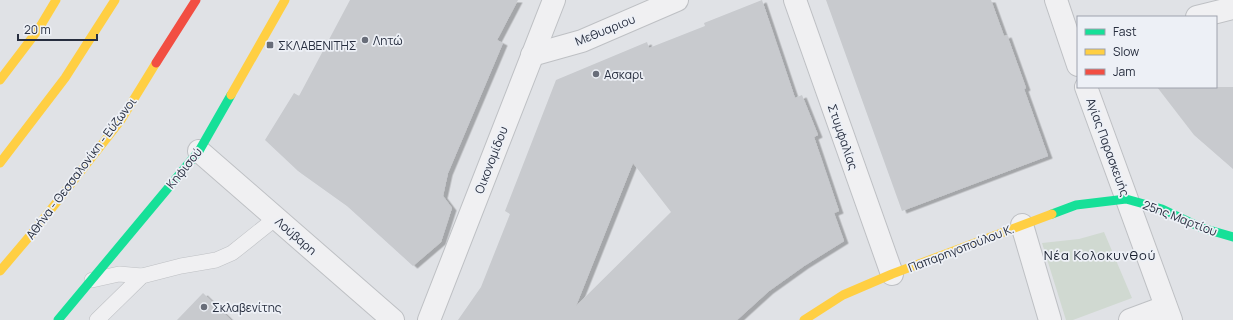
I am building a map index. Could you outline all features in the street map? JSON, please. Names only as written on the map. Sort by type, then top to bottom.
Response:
[{"type":"main road","points":[[0,80],[38,30],[56,0]]},
{"type":"main road","points":[[0,162],[65,78],[115,0]]},
{"type":"main road","name":"Αθήνα - Θεσσαλονίκη - Εύζωνοι","points":[[0,270],[34,231],[121,120],[196,0]]},
{"type":"main road","name":"Κηφισού","points":[[58,320],[199,151],[285,0]]},
{"type":"main road","name":"Παπαρηγοπούλου Κ.","points":[[804,320],[843,295],[892,274],[1022,225],[1076,205],[1126,199]]},
{"type":"main road","name":"25ης Μαρτίου","points":[[1126,199],[1162,209],[1202,228],[1233,237]]},
{"type":"street","name":"Οικονομίδου","points":[[429,320],[554,0]]},
{"type":"street","name":"Μεθυαριου","points":[[532,55],[582,41],[677,0]]},
{"type":"street","name":"Στυμφαλίας","points":[[795,0],[892,274]]},
{"type":"street","points":[[1056,0],[1076,53]]},
{"type":"street","points":[[1201,16],[1233,8]]},
{"type":"street","name":"Αγίας Παρασκευής","points":[[1086,88],[1168,314]]},
{"type":"street","name":"Λούβαρη","points":[[199,151],[393,320]]},
{"type":"street","points":[[1022,225],[1050,320]]},
{"type":"street","points":[[1130,320],[1168,314]]},
{"type":"lane","points":[[92,280],[119,274],[142,276],[182,266],[211,261],[227,255],[251,239],[276,218]]},
{"type":"lane","points":[[97,320],[142,276]]},
{"type":"shaded area","points":[[1104,232],[1132,298],[1073,320],[1066,320],[1042,243],[1079,239]]},
{"type":"building","points":[[350,0],[518,0],[497,40],[503,43],[448,173],[443,196],[452,208],[441,242],[413,266],[347,206],[298,171],[265,140],[294,93],[299,96]]},
{"type":"building","points":[[762,0],[795,98],[802,95],[818,135],[814,137],[839,211],[834,213],[844,241],[804,266],[769,291],[737,320],[458,320],[481,287],[510,214],[505,211],[556,80],[647,42],[649,48],[705,26],[704,23]],"holes":[[[633,163],[671,212],[576,306]]]},
{"type":"building","points":[[826,0],[991,0],[1004,36],[1007,35],[1026,88],[1024,89],[1048,156],[902,211]]},
{"type":"building","points":[[1233,87],[1233,169],[1194,135],[1158,88]]},
{"type":"building","name":"Σκλαβενίτης","points":[[203,293],[231,320],[177,320]]},
{"type":"traffic: fast","points":[[58,320],[199,151],[231,95]]},
{"type":"traffic: fast","points":[[1052,214],[1076,205],[1126,199],[1162,209],[1202,228],[1233,237]]},
{"type":"traffic: slow","points":[[0,80],[38,30],[56,0]]},
{"type":"traffic: slow","points":[[0,163],[65,78],[115,0]]},
{"type":"traffic: slow","points":[[231,95],[285,0]]},
{"type":"traffic: slow","points":[[0,271],[34,231],[121,120],[156,63]]},
{"type":"traffic: slow","points":[[804,320],[843,295],[892,274],[1052,214]]},
{"type":"traffic: jam","points":[[156,63],[196,0]]},
{"type":"place","name":"Λητώ","points":[[365,40]]},
{"type":"place","name":"ΣΚΛΑΒΕΝΙΤΗΣ","points":[[270,45]]},
{"type":"place","name":"Ασκαρι","points":[[596,74]]},
{"type":"place","name":"Σκλαβενίτης","points":[[204,307]]},
{"type":"district","name":"Νέα Κολοκυνθού","points":[[1100,255]]}]
